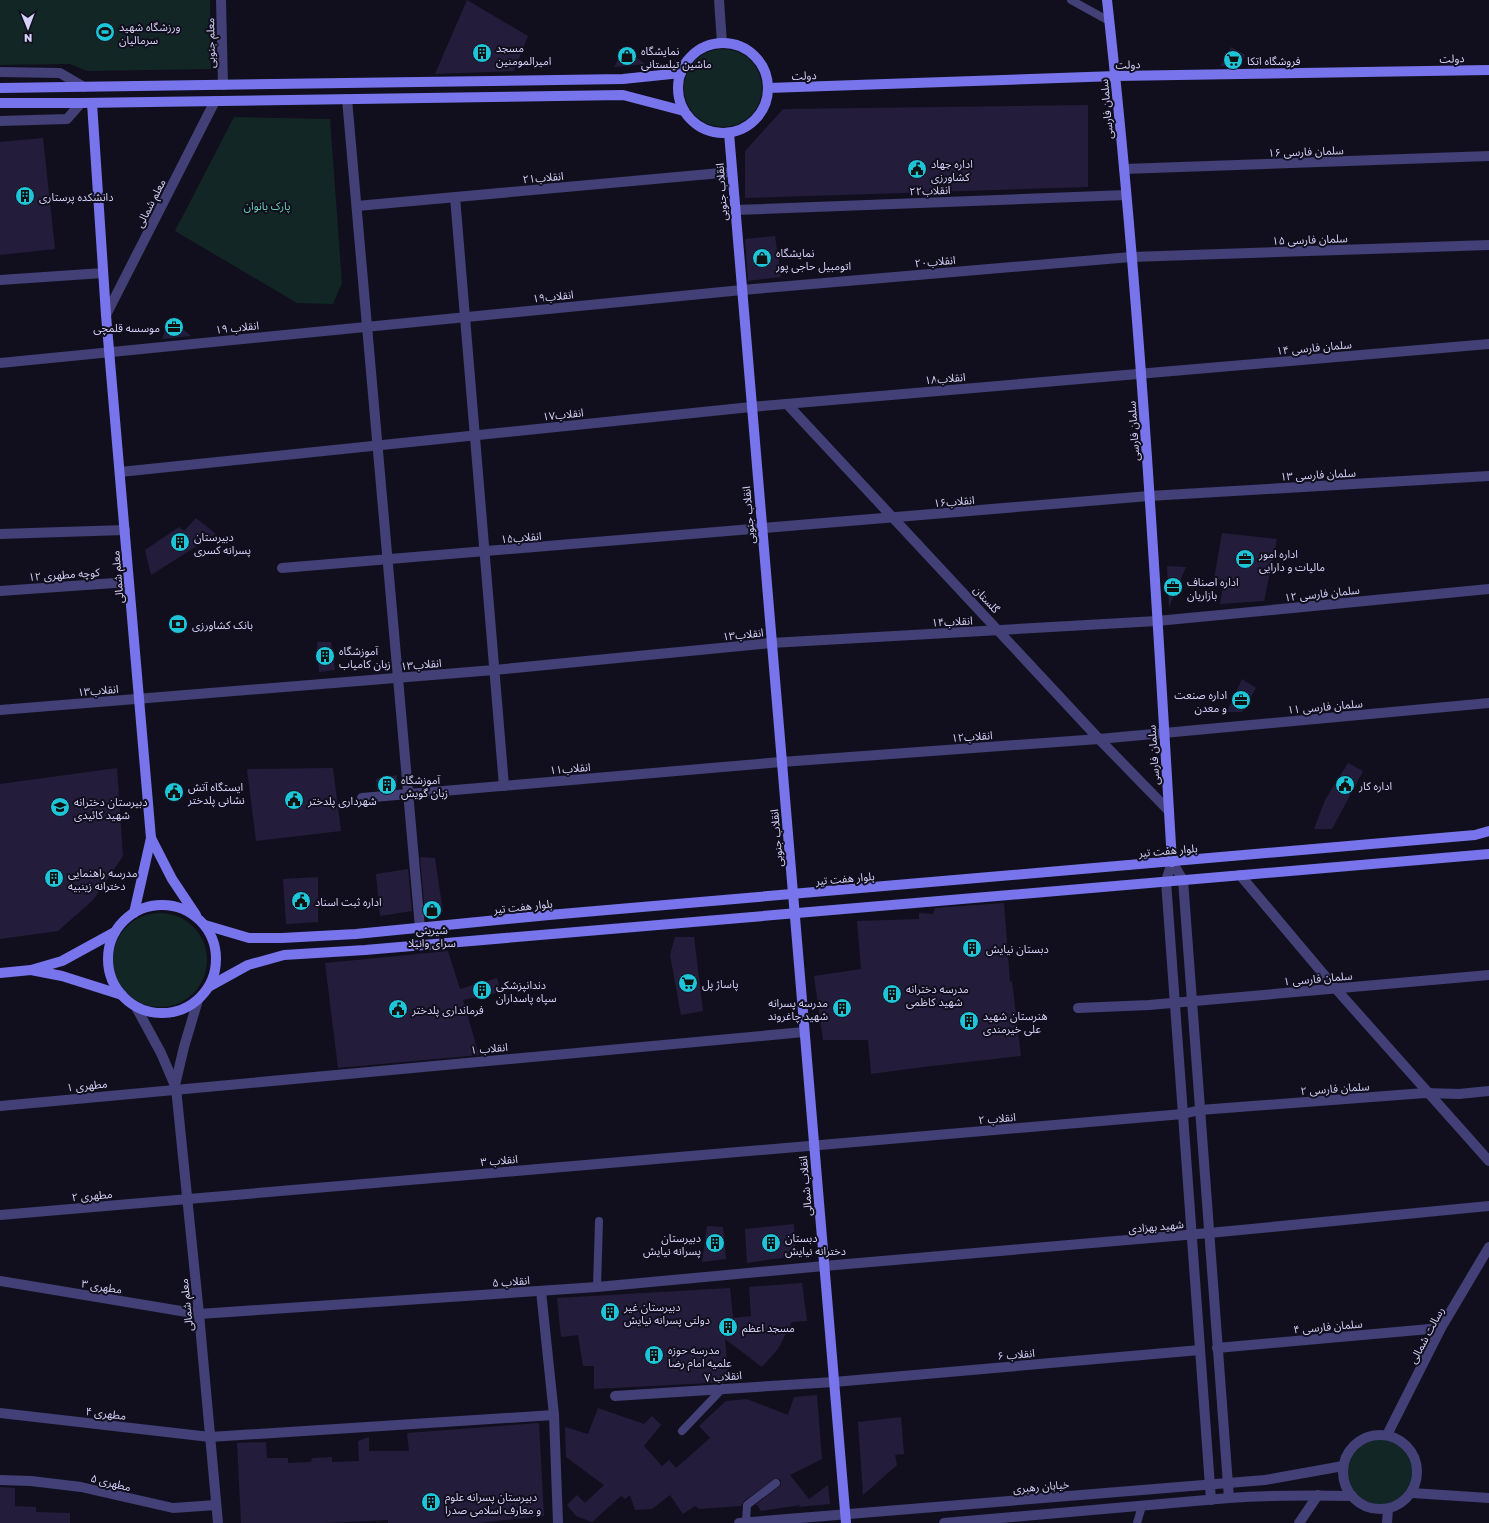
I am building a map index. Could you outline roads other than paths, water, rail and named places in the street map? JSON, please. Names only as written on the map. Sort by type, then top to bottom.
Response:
[{"type":"main road","name":"سلمان فارسی","points":[[1107,0],[1116,76],[1141,373],[1172,862]]},
{"type":"main road","points":[[722,43],[736,45],[749,52],[760,62],[766,74],[768,88],[767,101],[761,113],[753,123],[742,130],[729,133],[716,133],[703,129],[692,122],[684,111],[679,99],[678,86],[681,73],[687,61],[697,52],[709,46],[722,43]]},
{"type":"main road","name":"دولت","points":[[768,88],[1116,76],[1489,70]]},
{"type":"main road","points":[[0,88],[623,79],[681,73]]},
{"type":"main road","points":[[0,103],[623,95],[684,111]]},
{"type":"main road","name":"معلم شمالی","points":[[92,103],[106,315],[151,838]]},
{"type":"main road","name":"انقلاب جنوبی","points":[[729,133],[792,894]]},
{"type":"main road","name":"بلوار هفت تیر","points":[[205,925],[249,938],[282,938],[356,934],[548,915],[1475,836],[1489,831]]},
{"type":"main road","points":[[134,913],[151,838]]},
{"type":"main road","points":[[151,838],[172,879],[197,917],[205,925],[213,939],[217,955],[216,971],[210,986],[198,1000],[184,1009],[168,1013],[152,1013],[136,1007],[122,995],[112,981],[108,965],[109,948],[115,932],[123,922],[134,913],[150,906],[166,905],[182,909],[197,917]]},
{"type":"main road","points":[[210,986],[248,964],[284,955],[372,950],[1489,854]]},
{"type":"main road","name":"انقلاب شمالی","points":[[792,894],[846,1519]]},
{"type":"main road","points":[[0,973],[31,970],[62,961],[115,932]]},
{"type":"main road","points":[[31,970],[68,978],[122,995]]},
{"type":"street","name":"معلم جنوبی","points":[[221,0],[223,85]]},
{"type":"street","points":[[719,0],[722,43]]},
{"type":"street","points":[[0,72],[60,72],[84,87]]},
{"type":"street","points":[[347,99],[420,928]]},
{"type":"street","name":"معلم شمالی","points":[[106,315],[215,101]]},
{"type":"street","points":[[0,121],[67,119],[81,103]]},
{"type":"street","name":"سلمان فارسی ۱۶","points":[[1124,169],[1489,156]]},
{"type":"street","name":"انقلاب۲۱","points":[[357,206],[732,172]]},
{"type":"street","name":"انقلاب۲۲","points":[[735,210],[1126,195]]},
{"type":"street","points":[[455,197],[504,786]]},
{"type":"street","name":"سلمان فارسی ۱۵","points":[[1131,257],[1489,245]]},
{"type":"street","name":"انقلاب۲۰","points":[[742,290],[1131,257]]},
{"type":"street","points":[[0,280],[103,274]]},
{"type":"street","name":"انقلاب۱۹","points":[[367,326],[742,290]]},
{"type":"street","name":"انقلاب ۱۹","points":[[0,363],[367,326]]},
{"type":"street","name":"سلمان فارسی ۱۴","points":[[1141,373],[1489,344]]},
{"type":"street","name":"انقلاب۱۸","points":[[751,407],[1141,373]]},
{"type":"street","name":"گلستان","points":[[787,404],[1099,739],[1169,811]]},
{"type":"street","name":"انقلاب۱۷","points":[[120,472],[751,407]]},
{"type":"street","name":"سلمان فارسی ۱۳","points":[[1149,496],[1489,476]]},
{"type":"street","name":"انقلاب۱۶","points":[[762,529],[1149,496]]},
{"type":"street","name":"انقلاب۱۵","points":[[282,568],[762,529]]},
{"type":"street","points":[[0,534],[125,530]]},
{"type":"street","name":"کوچه مطهری ۱۲","points":[[0,590],[129,582]]},
{"type":"street","name":"سلمان فارسی ۱۲","points":[[1157,621],[1489,589]]},
{"type":"street","name":"انقلاب۱۴","points":[[771,643],[1157,621]]},
{"type":"street","name":"انقلاب۱۳","points":[[0,710],[494,670],[771,643]]},
{"type":"street","name":"سلمان فارسی ۱۱","points":[[1164,733],[1489,703]]},
{"type":"street","name":"انقلاب۱۲","points":[[781,762],[1164,733]]},
{"type":"street","name":"انقلاب۱۱","points":[[362,798],[781,762]]},
{"type":"street","points":[[1172,862],[1183,880],[1229,1498]]},
{"type":"street","points":[[1172,862],[1166,881],[1212,1500]]},
{"type":"street","points":[[1240,875],[1336,989],[1489,1161]]},
{"type":"street","name":"سلمان فارسی ۱","points":[[1078,1008],[1192,1002],[1489,975]]},
{"type":"street","points":[[175,1087],[184,1047],[198,1000]]},
{"type":"street","points":[[136,1007],[161,1053],[175,1087]]},
{"type":"street","name":"انقلاب ۱","points":[[175,1087],[804,1032]]},
{"type":"street","name":"معلم شمالی","points":[[175,1087],[200,1314],[218,1523]]},
{"type":"street","name":"مطهری ۱","points":[[0,1106],[175,1087]]},
{"type":"street","name":"سلمان فارسی ۲","points":[[1183,1114],[1200,1110],[1430,1093],[1459,1094],[1489,1090]]},
{"type":"street","name":"انقلاب ۲","points":[[814,1145],[1183,1114]]},
{"type":"street","name":"انقلاب ۳","points":[[187,1199],[814,1145]]},
{"type":"street","name":"مطهری ۲","points":[[0,1215],[187,1199]]},
{"type":"street","name":"شهید بهزادی","points":[[824,1266],[1192,1235],[1489,1206]]},
{"type":"street","name":"رسالت شمالی","points":[[1387,1435],[1441,1328],[1489,1247]]},
{"type":"street","name":"انقلاب ۵","points":[[200,1314],[597,1287],[824,1266]]},
{"type":"street","name":"مطهری ۳","points":[[0,1281],[200,1314]]},
{"type":"street","points":[[541,1291],[554,1414],[558,1523]]},
{"type":"street","name":"سلمان فارسی ۴","points":[[1217,1348],[1441,1328]]},
{"type":"street","name":"انقلاب ۶","points":[[834,1382],[1200,1350]]},
{"type":"street","name":"انقلاب ۷","points":[[615,1396],[834,1382]]},
{"type":"street","name":"مطهری ۴","points":[[0,1413],[210,1437],[554,1414]]},
{"type":"street","points":[[1375,1435],[1387,1435],[1398,1439],[1408,1447],[1415,1457],[1418,1469],[1417,1481],[1412,1493],[1397,1506],[1378,1510],[1360,1504],[1352,1496],[1346,1487],[1343,1477],[1343,1466],[1347,1455],[1354,1446],[1364,1439],[1375,1435]]},
{"type":"street","name":"خیابان رهبری","points":[[743,1523],[846,1519],[1228,1482],[1265,1480],[1343,1466]]},
{"type":"street","name":"مطهری ۵","points":[[0,1480],[31,1481],[81,1487],[173,1508],[216,1505]]},
{"type":"street","points":[[1412,1493],[1489,1498]]},
{"type":"street","points":[[944,1523],[1229,1498],[1318,1495],[1352,1496]]},
{"type":"street","points":[[1299,1523],[1318,1495]]},
{"type":"street","points":[[1387,1523],[1388,1509]]},
{"type":"lane","points":[[1071,0],[1109,21]]},
{"type":"lane","points":[[597,1287],[599,1221]]},
{"type":"lane","points":[[682,1431],[723,1388]]},
{"type":"lane","points":[[743,1523],[747,1506],[776,1483]]},
{"type":"lane","points":[[1137,1523],[1142,1506]]},
{"type":"place","name":"ورزشگاه شهید سرمالیان","points":[[105,32]]},
{"type":"place","name":"مسجد امیرالمومنین","points":[[482,53]]},
{"type":"place","name":"نمایشگاه ماشین تیلستانی","points":[[627,56]]},
{"type":"place","name":"فروشگاه اتکا","points":[[1233,60]]},
{"type":"place","name":"اداره جهاد کشاورزی","points":[[917,169]]},
{"type":"place","name":"دانشکده پرستاری","points":[[25,196]]},
{"type":"place","name":"نمایشگاه اتومبیل حاجی پور","points":[[762,258]]},
{"type":"place","name":"موسسه قلمچی","points":[[174,327]]},
{"type":"place","name":"دبیرستان پسرانه کسری","points":[[180,542]]},
{"type":"place","name":"اداره امور مالیات و دارایی","points":[[1245,559]]},
{"type":"place","name":"اداره اصناف بازاریان","points":[[1173,587]]},
{"type":"place","name":"بانک کشاورزی","points":[[178,624]]},
{"type":"place","name":"آموزشگاه زبان کامیاب","points":[[325,656]]},
{"type":"place","name":"اداره صنعت و معدن","points":[[1241,700]]},
{"type":"place","name":"آموزشگاه زبان گویش","points":[[387,785]]},
{"type":"place","name":"اداره کار","points":[[1345,785]]},
{"type":"place","name":"ایستگاه آتش نشانی پلدختر","points":[[174,792]]},
{"type":"place","name":"شهرداری پلدختر","points":[[294,800]]},
{"type":"place","name":"دبیرستان دخترانه شهید کائیدی","points":[[60,807]]},
{"type":"place","name":"مدرسه راهنمایی دخترانه زینبیه","points":[[54,878]]},
{"type":"place","name":"اداره ثبت اسناد","points":[[301,901]]},
{"type":"place","name":"شیرینی سرای وانیلا","points":[[432,910]]},
{"type":"place","name":"دبستان نیایش","points":[[972,948]]},
{"type":"place","name":"پاساژ پل","points":[[688,983]]},
{"type":"place","name":"دندانپزشکی سپاه پاسداران","points":[[482,990]]},
{"type":"place","name":"مدرسه دخترانه شهید کاظمی","points":[[892,994]]},
{"type":"place","name":"مدرسه پسرانه شهید چاغروند","points":[[842,1008]]},
{"type":"place","name":"فرمانداری پلدختر","points":[[398,1009]]},
{"type":"place","name":"هنرستان شهید علی خیرمندی","points":[[969,1021]]},
{"type":"place","name":"دبیرستان پسرانه نیایش","points":[[715,1243]]},
{"type":"place","name":"دبستان دخترانه نیایش","points":[[771,1243]]},
{"type":"place","name":"دبیرستان غیر دولتی پسرانه نیایش","points":[[610,1312]]},
{"type":"place","name":"مسجد اعظم","points":[[728,1327]]},
{"type":"place","name":"مدرسه حوزه علمیه امام رضا","points":[[654,1355]]},
{"type":"place","name":"دبیرستان پسرانه علوم و معارف اسلامی صدرا","points":[[431,1502]]},
{"type":"park label","name":"پارک بانوان","points":[[267,205]]}]
